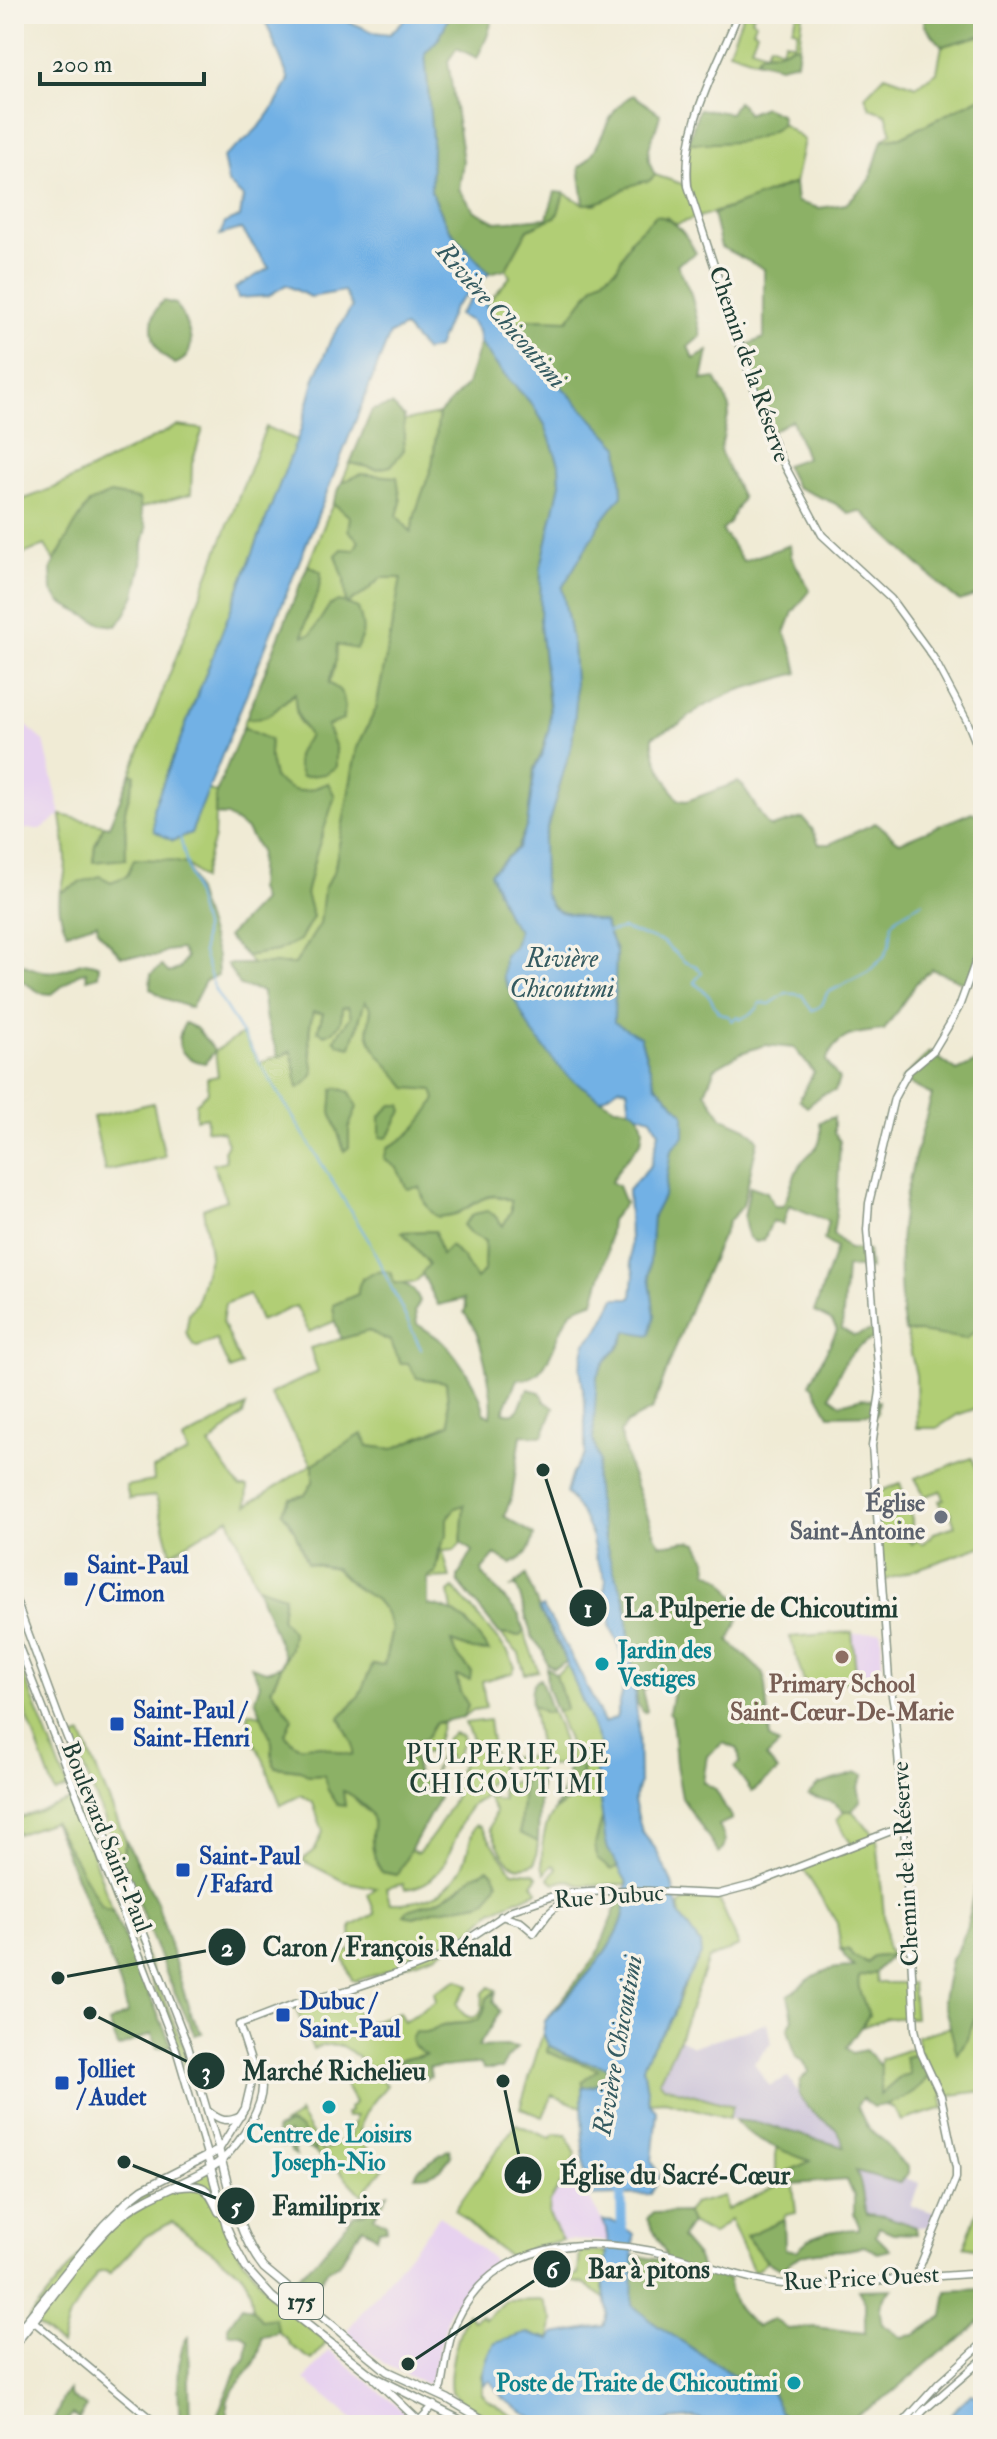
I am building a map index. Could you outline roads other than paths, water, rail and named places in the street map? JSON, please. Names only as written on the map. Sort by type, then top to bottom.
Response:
[{"type":"main road","points":[[14,2345],[104,2225],[130,2199],[219,2150]]},
{"type":"main road","name":"Boulevard Saint-Paul","points":[[219,2150],[244,2235],[264,2268],[371,2360],[492,2425]]},
{"type":"main road","name":"Boulevard Saint-Paul","points":[[208,2158],[227,2228],[246,2268],[272,2297],[371,2375],[470,2425]]},
{"type":"main road","points":[[14,2336],[120,2217],[222,2160]]},
{"type":"main road","points":[[170,2188],[198,2185],[207,2190],[227,2228]]},
{"type":"main road","points":[[371,2375],[413,2414],[417,2423]]},
{"type":"street","name":"Chemin de la Réserve","points":[[738,14],[693,120],[686,165],[688,186],[763,415],[777,451],[822,535],[891,599],[933,657],[967,721],[983,760]]},
{"type":"street","name":"Chemin de la Réserve","points":[[916,2276],[956,2178],[956,2168],[941,2096],[921,2053],[915,2029],[904,1826],[889,1679],[872,1446],[880,1391],[867,1230],[869,1203],[894,1098],[908,1072],[934,1050],[949,1025],[959,1007],[983,941]]},
{"type":"street","name":"Boulevard Saint-Paul","points":[[14,1595],[183,2031],[219,2150]]},
{"type":"street","name":"Boulevard Saint-Paul","points":[[14,1634],[176,2049],[208,2158]]},
{"type":"street","name":"Rue Dubuc","points":[[254,2070],[239,2025],[441,1957],[512,1910],[571,1893],[627,1890],[718,1894],[752,1885],[904,1826]]},
{"type":"street","points":[[501,1916],[521,1922],[534,1933],[548,1914],[571,1893]]},
{"type":"street","points":[[219,2150],[249,2098],[254,2070]]},
{"type":"street","points":[[222,2160],[237,2143],[258,2107],[260,2078],[254,2070]]},
{"type":"street","points":[[208,2111],[226,2122],[241,2116]]},
{"type":"street","name":"Rue Price Ouest","points":[[417,2423],[434,2405],[442,2387],[453,2331],[464,2306],[494,2273],[510,2262],[542,2250],[574,2245],[647,2251],[787,2284],[813,2285],[983,2273]]},
{"type":"street","points":[[31,2320],[158,2425]]},
{"type":"street","points":[[901,2425],[939,2383],[983,2343]]},
{"type":"street","points":[[911,2425],[983,2359]]},
{"type":"water","name":"Rivière Chicoutimi","points":[[257,14],[332,14],[373,32],[390,34],[410,14],[450,14],[440,37],[425,53],[432,139],[431,191],[448,228],[489,273],[453,308],[437,348],[425,351],[404,327],[390,334],[191,833],[173,841],[154,831],[153,809],[300,432],[315,378],[331,339],[352,307],[344,291],[310,297],[286,285],[268,296],[238,298],[235,288],[269,268],[241,229],[220,235],[225,223],[240,217],[243,197],[228,183],[223,157],[262,123],[289,80],[266,22]]},
{"type":"water","name":"Rivière Chicoutimi","points":[[480,288],[489,299],[486,305],[493,318],[512,323],[516,344],[619,447],[622,495],[602,521],[562,588],[573,647],[576,703],[572,743],[543,842],[544,893],[553,908],[561,912],[604,922],[616,951],[614,1022],[640,1037],[655,1084],[684,1114],[684,1136],[671,1150],[664,1195],[653,1216],[649,1275],[655,1316],[650,1335],[627,1331],[621,1344],[604,1363],[597,1376],[593,1440],[599,1461],[595,1478],[598,1511],[611,1564],[625,1599],[638,1725],[639,1784],[634,1801],[642,1832],[655,1848],[672,1883],[680,1916],[700,1944],[701,1955],[681,1990],[673,2016],[650,2050],[643,2067],[649,2102],[657,2111],[652,2161],[659,2176],[651,2194],[588,2196],[583,2152],[582,2088],[594,2086],[607,2076],[608,2067],[579,2060],[548,2045],[543,2033],[545,2021],[610,1946],[625,1912],[625,1896],[621,1894],[628,1884],[608,1849],[605,1837],[594,1757],[602,1749],[559,1644],[539,1609],[543,1607],[560,1635],[604,1723],[616,1718],[624,1672],[618,1642],[610,1627],[611,1608],[604,1593],[606,1579],[582,1514],[566,1493],[572,1473],[585,1454],[585,1403],[580,1367],[586,1343],[599,1329],[615,1298],[632,1298],[634,1274],[628,1190],[651,1165],[659,1132],[651,1118],[630,1108],[627,1089],[619,1087],[601,1099],[570,1078],[530,1029],[503,977],[504,956],[514,946],[518,930],[508,917],[490,873],[518,848],[527,825],[535,768],[549,728],[550,709],[540,625],[541,567],[560,484],[559,464],[545,425],[533,405],[480,343],[478,331],[471,321],[458,315]]},
{"type":"water","points":[[603,2221],[614,2222],[634,2234],[632,2305],[655,2324],[735,2376],[755,2377],[769,2388],[781,2413],[801,2425],[717,2425],[694,2418],[656,2425],[545,2425],[503,2399],[490,2380],[484,2386],[485,2364],[495,2343],[528,2333],[550,2339],[554,2334],[604,2326],[608,2310],[604,2287],[607,2245]]},
{"type":"water","points":[[971,2394],[977,2397],[982,2394],[983,2425],[940,2425]]},
{"type":"waterway","points":[[180,837],[203,927],[203,953],[215,990],[369,1241],[421,1349]]},
{"type":"waterway","points":[[608,932],[623,929],[663,942],[685,962],[696,966],[702,973],[694,982],[710,997],[718,1012],[732,1021],[737,1016],[741,1019],[755,1011],[761,1003],[770,1004],[786,993],[802,995],[812,1011],[822,1005],[827,993],[868,972],[884,957],[890,944],[892,924],[897,917],[923,902]]},
{"type":"waterway","name":"Rivière Chicoutimi","points":[[621,2181],[622,2237]]},
{"type":"place","name":"La Pulperie de Chicoutimi","points":[[543,1470]]},
{"type":"place","name":"Église Saint-Antoine","points":[[941,1517]]},
{"type":"place","name":"Saint-Paul / Cimon","points":[[71,1579]]},
{"type":"place","name":"Primary School Saint-Cœur-De-Marie","points":[[842,1657]]},
{"type":"place","name":"Jardin des Vestiges","points":[[602,1664]]},
{"type":"place","name":"Saint-Paul / Saint-Henri","points":[[117,1724]]},
{"type":"place","name":"Saint-Paul / Fafard","points":[[183,1870]]},
{"type":"place","name":"Caron / François Rénald","points":[[58,1978]]},
{"type":"place","name":"Marché Richelieu","points":[[90,2013]]},
{"type":"place","name":"Dubuc / Saint-Paul","points":[[283,2015]]},
{"type":"place","name":"Église du Sacré-Cœur","points":[[503,2081]]},
{"type":"place","name":"Jolliet / Audet","points":[[62,2083]]},
{"type":"place","name":"Centre de Loisirs Joseph-Nio","points":[[329,2107]]},
{"type":"place","name":"Familiprix","points":[[124,2162]]},
{"type":"place","name":"Bar à pitons","points":[[408,2364]]},
{"type":"place","name":"Poste de Traite de Chicoutimi","points":[[794,2383]]},
{"type":"district","name":"PULPERIE DE CHICOUTIMI","points":[[508,1769]]}]
